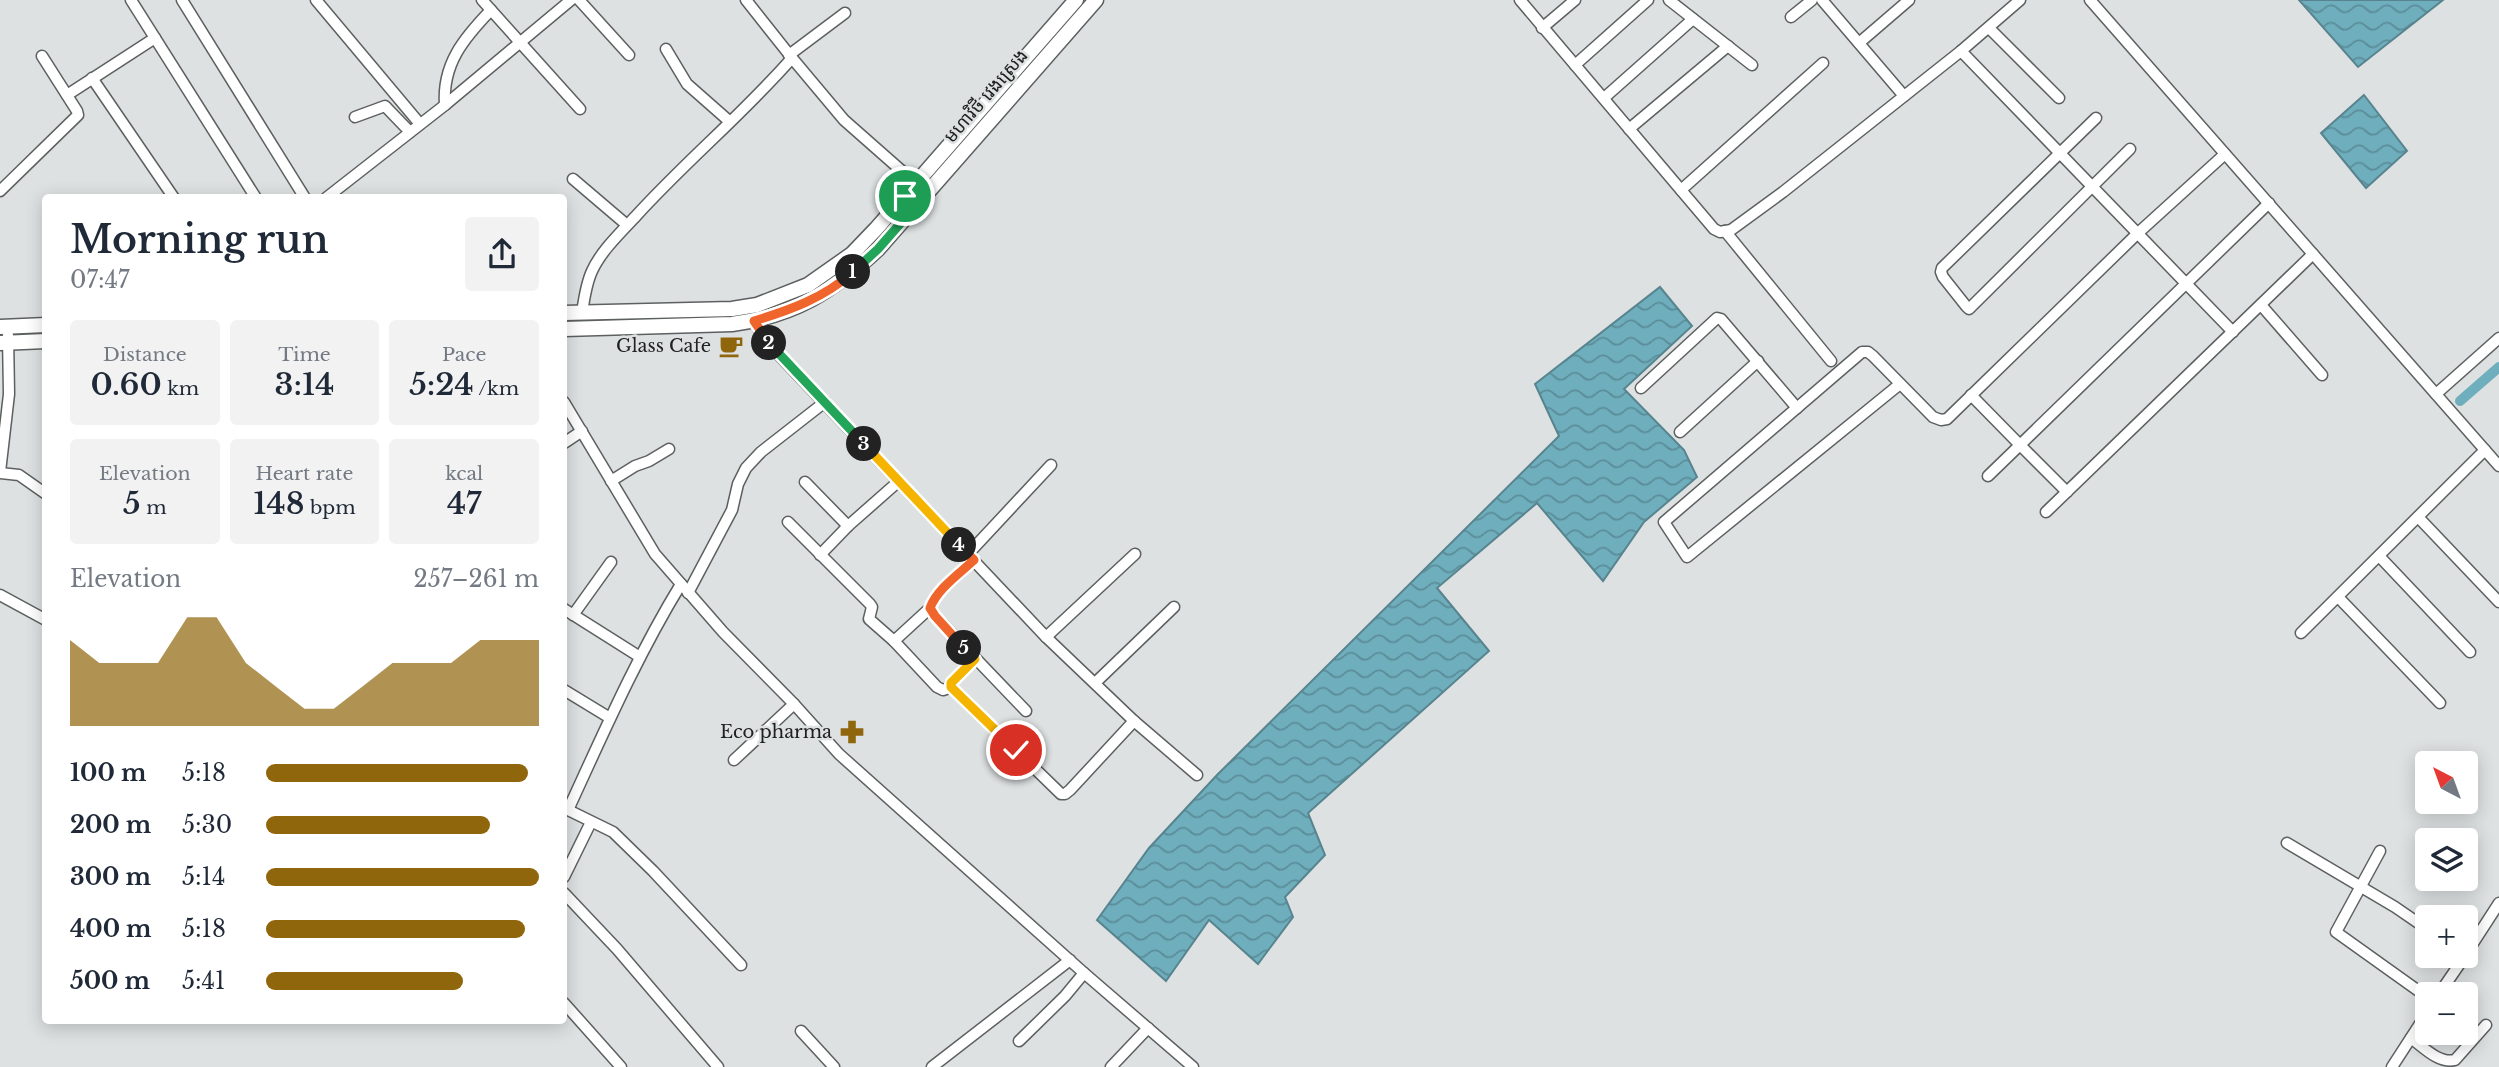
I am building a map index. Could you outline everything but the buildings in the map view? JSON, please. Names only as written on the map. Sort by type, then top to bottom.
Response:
[{"type":"main road","name":"មហាវិថី វេងស្រេង","points":[[567,329],[732,324],[754,321],[816,298],[843,280],[878,249],[921,189],[1076,0]]},
{"type":"main road","name":"មហាវិថី វេងស្រេង","points":[[567,313],[732,309],[781,297],[808,285],[852,254],[921,189],[1096,0]]},
{"type":"main road","points":[[4,326],[42,326]]},
{"type":"main road","points":[[4,342],[42,341]]},
{"type":"street","points":[[131,0],[253,194]]},
{"type":"street","points":[[183,0],[303,194]]},
{"type":"street","points":[[316,0],[420,124]]},
{"type":"street","points":[[482,0],[580,109]]},
{"type":"street","points":[[331,194],[521,44],[571,0]]},
{"type":"street","points":[[579,0],[629,55]]},
{"type":"street","points":[[746,0],[790,57],[845,120],[921,189]]},
{"type":"street","points":[[1520,0],[1714,229],[1725,231],[1731,230],[1783,192],[1961,51],[2020,0]]},
{"type":"street","points":[[1542,27],[1575,0]]},
{"type":"street","points":[[1575,65],[1648,0]]},
{"type":"street","points":[[1669,0],[1752,65]]},
{"type":"street","points":[[1791,17],[1812,0]]},
{"type":"street","points":[[1822,0],[1904,96]]},
{"type":"street","points":[[1859,43],[1909,0]]},
{"type":"street","points":[[2090,0],[2499,466]]},
{"type":"street","points":[[445,105],[444,86],[456,52],[491,10]]},
{"type":"street","points":[[582,313],[593,269],[627,225],[761,92],[790,57],[845,13]]},
{"type":"street","points":[[1604,98],[1693,19]]},
{"type":"street","points":[[1989,28],[2059,98]]},
{"type":"street","points":[[67,95],[155,38]]},
{"type":"street","points":[[1629,129],[1728,46]]},
{"type":"street","points":[[666,49],[687,84],[729,121]]},
{"type":"street","points":[[1961,51],[2233,332]]},
{"type":"street","points":[[0,191],[78,115],[42,56]]},
{"type":"street","points":[[1681,190],[1823,63]]},
{"type":"street","points":[[92,78],[171,194]]},
{"type":"street","points":[[355,117],[385,106],[410,132]]},
{"type":"street","points":[[2096,118],[1942,268],[1942,277],[1969,309],[2130,149]]},
{"type":"street","points":[[1900,384],[1687,557],[1664,522],[1862,352],[1873,356],[1933,417],[1947,419],[2138,233],[2225,154]]},
{"type":"street","points":[[573,179],[627,225]]},
{"type":"street","points":[[1988,476],[2269,203]]},
{"type":"street","points":[[1725,231],[1831,360]]},
{"type":"street","points":[[2046,512],[2314,254]]},
{"type":"street","points":[[2261,305],[2322,376]]},
{"type":"street","points":[[1642,388],[1717,318],[1721,319],[1797,408]]},
{"type":"street","points":[[754,321],[780,356],[1046,637],[1134,721],[1197,775]]},
{"type":"street","points":[[4,326],[9,394],[0,472],[19,475],[42,491]]},
{"type":"street","points":[[2436,394],[2499,338]]},
{"type":"street","points":[[1680,432],[1758,362]]},
{"type":"street","points":[[1971,395],[2067,492]]},
{"type":"street","points":[[567,807],[640,657],[732,510],[738,484],[747,468],[761,452],[825,402]]},
{"type":"street","points":[[567,414],[582,431],[655,554],[839,754],[1084,974],[1193,1067]]},
{"type":"street","points":[[567,441],[582,431]]},
{"type":"street","points":[[611,481],[669,449]]},
{"type":"street","points":[[2301,633],[2485,450]]},
{"type":"street","points":[[894,641],[930,608],[944,588],[1051,465]]},
{"type":"street","points":[[820,555],[899,481]]},
{"type":"street","points":[[805,482],[848,526]]},
{"type":"street","points":[[2418,517],[2499,602]]},
{"type":"street","points":[[788,523],[870,604],[870,619],[937,687],[943,690],[951,687]]},
{"type":"street","points":[[1046,637],[1135,554]]},
{"type":"street","points":[[2379,556],[2470,652]]},
{"type":"street","points":[[611,562],[568,612],[640,657]]},
{"type":"street","points":[[0,595],[42,618]]},
{"type":"street","points":[[2338,597],[2440,703]]},
{"type":"street","points":[[1095,683],[1174,607]]},
{"type":"street","points":[[930,608],[1026,711]]},
{"type":"street","points":[[951,687],[951,683],[975,659]]},
{"type":"street","points":[[951,687],[1065,794],[1134,721]]},
{"type":"street","points":[[567,692],[610,718]]},
{"type":"street","points":[[734,760],[794,704]]},
{"type":"street","points":[[567,810],[612,832],[653,871],[741,965]]},
{"type":"street","points":[[567,871],[591,822]]},
{"type":"street","points":[[2287,843],[2415,921]]},
{"type":"street","points":[[2380,851],[2336,932],[2415,988]]},
{"type":"street","points":[[567,896],[617,949],[718,1067]]},
{"type":"street","points":[[2478,934],[2499,903]]},
{"type":"street","points":[[932,1067],[1070,960]]},
{"type":"street","points":[[1019,1041],[1084,974]]},
{"type":"street","points":[[567,1006],[621,1067]]},
{"type":"street","points":[[2410,1038],[2450,1062],[2455,1060],[2486,1025]]},
{"type":"street","points":[[1111,1067],[1148,1028]]},
{"type":"street","points":[[801,1031],[834,1067]]},
{"type":"street","points":[[2392,1067],[2415,1031]]},
{"type":"water","points":[[2299,0],[2443,0],[2358,67]]},
{"type":"water","points":[[2364,95],[2407,151],[2366,188],[2321,133]]},
{"type":"water","points":[[1660,287],[1692,326],[1624,389],[1684,450],[1697,477],[1644,522],[1603,581],[1537,503],[1437,588],[1489,651],[1308,813],[1325,855],[1285,897],[1293,917],[1258,964],[1209,920],[1166,981],[1097,920],[1149,848],[1217,775],[1559,436],[1535,384]]},
{"type":"waterway","points":[[2460,401],[2499,367]]},
{"type":"place","name":"Glass Cafe","points":[[731,346]]},
{"type":"place","name":"Eco pharma","points":[[852,732]]},
{"type":"route","points":[[905,196],[916,184],[927,193],[878,249],[843,280],[816,298],[754,321],[780,356],[974,560],[944,588],[930,608],[975,659],[951,683],[951,687],[1016,750]]}]
